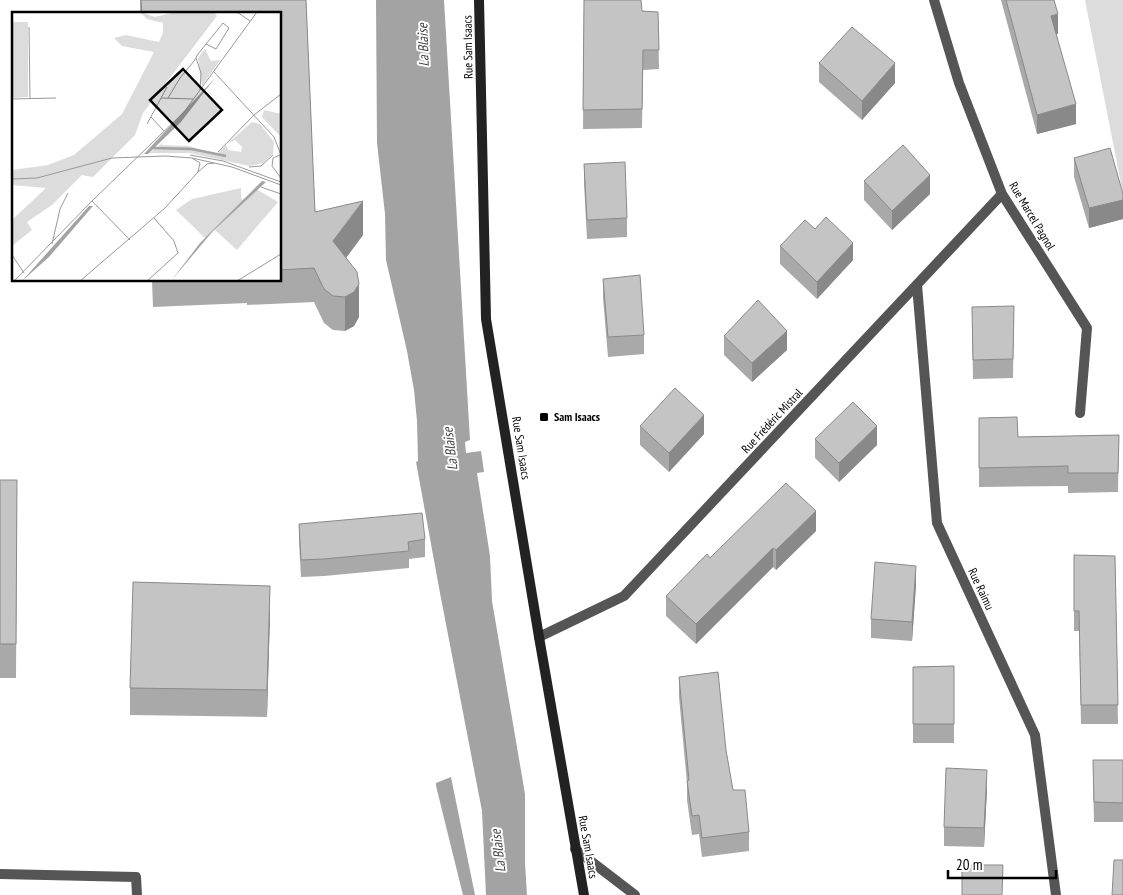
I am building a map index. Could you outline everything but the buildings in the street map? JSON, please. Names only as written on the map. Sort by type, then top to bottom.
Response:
[{"type":"main road","name":"Rue Sam Isaacs","points":[[479,0],[486,319],[584,895]]},
{"type":"street","name":"Rue Marcel Pagnol","points":[[934,0],[959,83],[1002,194],[1087,328],[1080,412]]},
{"type":"street","name":"Rue Frédéric Mistral","points":[[539,637],[624,596],[1002,194]]},
{"type":"street","name":"Rue Raimu","points":[[917,285],[937,523],[1035,735],[1056,895]]},
{"type":"street","points":[[576,849],[635,895]]},
{"type":"street","points":[[0,874],[136,877],[138,895]]},
{"type":"shaded area","points":[[1085,0],[1123,0],[1123,194]]},
{"type":"water","name":"La Blaise","points":[[376,0],[444,0],[470,440],[465,442],[466,453],[481,451],[484,472],[477,473],[490,556],[492,601],[525,794],[527,895],[486,895],[482,811],[416,462],[418,461],[417,421],[414,390],[386,260],[385,214],[377,143]]},
{"type":"water","points":[[451,777],[475,895],[463,895],[436,786],[436,783]]},
{"type":"place","name":"Sam Isaacs","points":[[544,417]]}]
